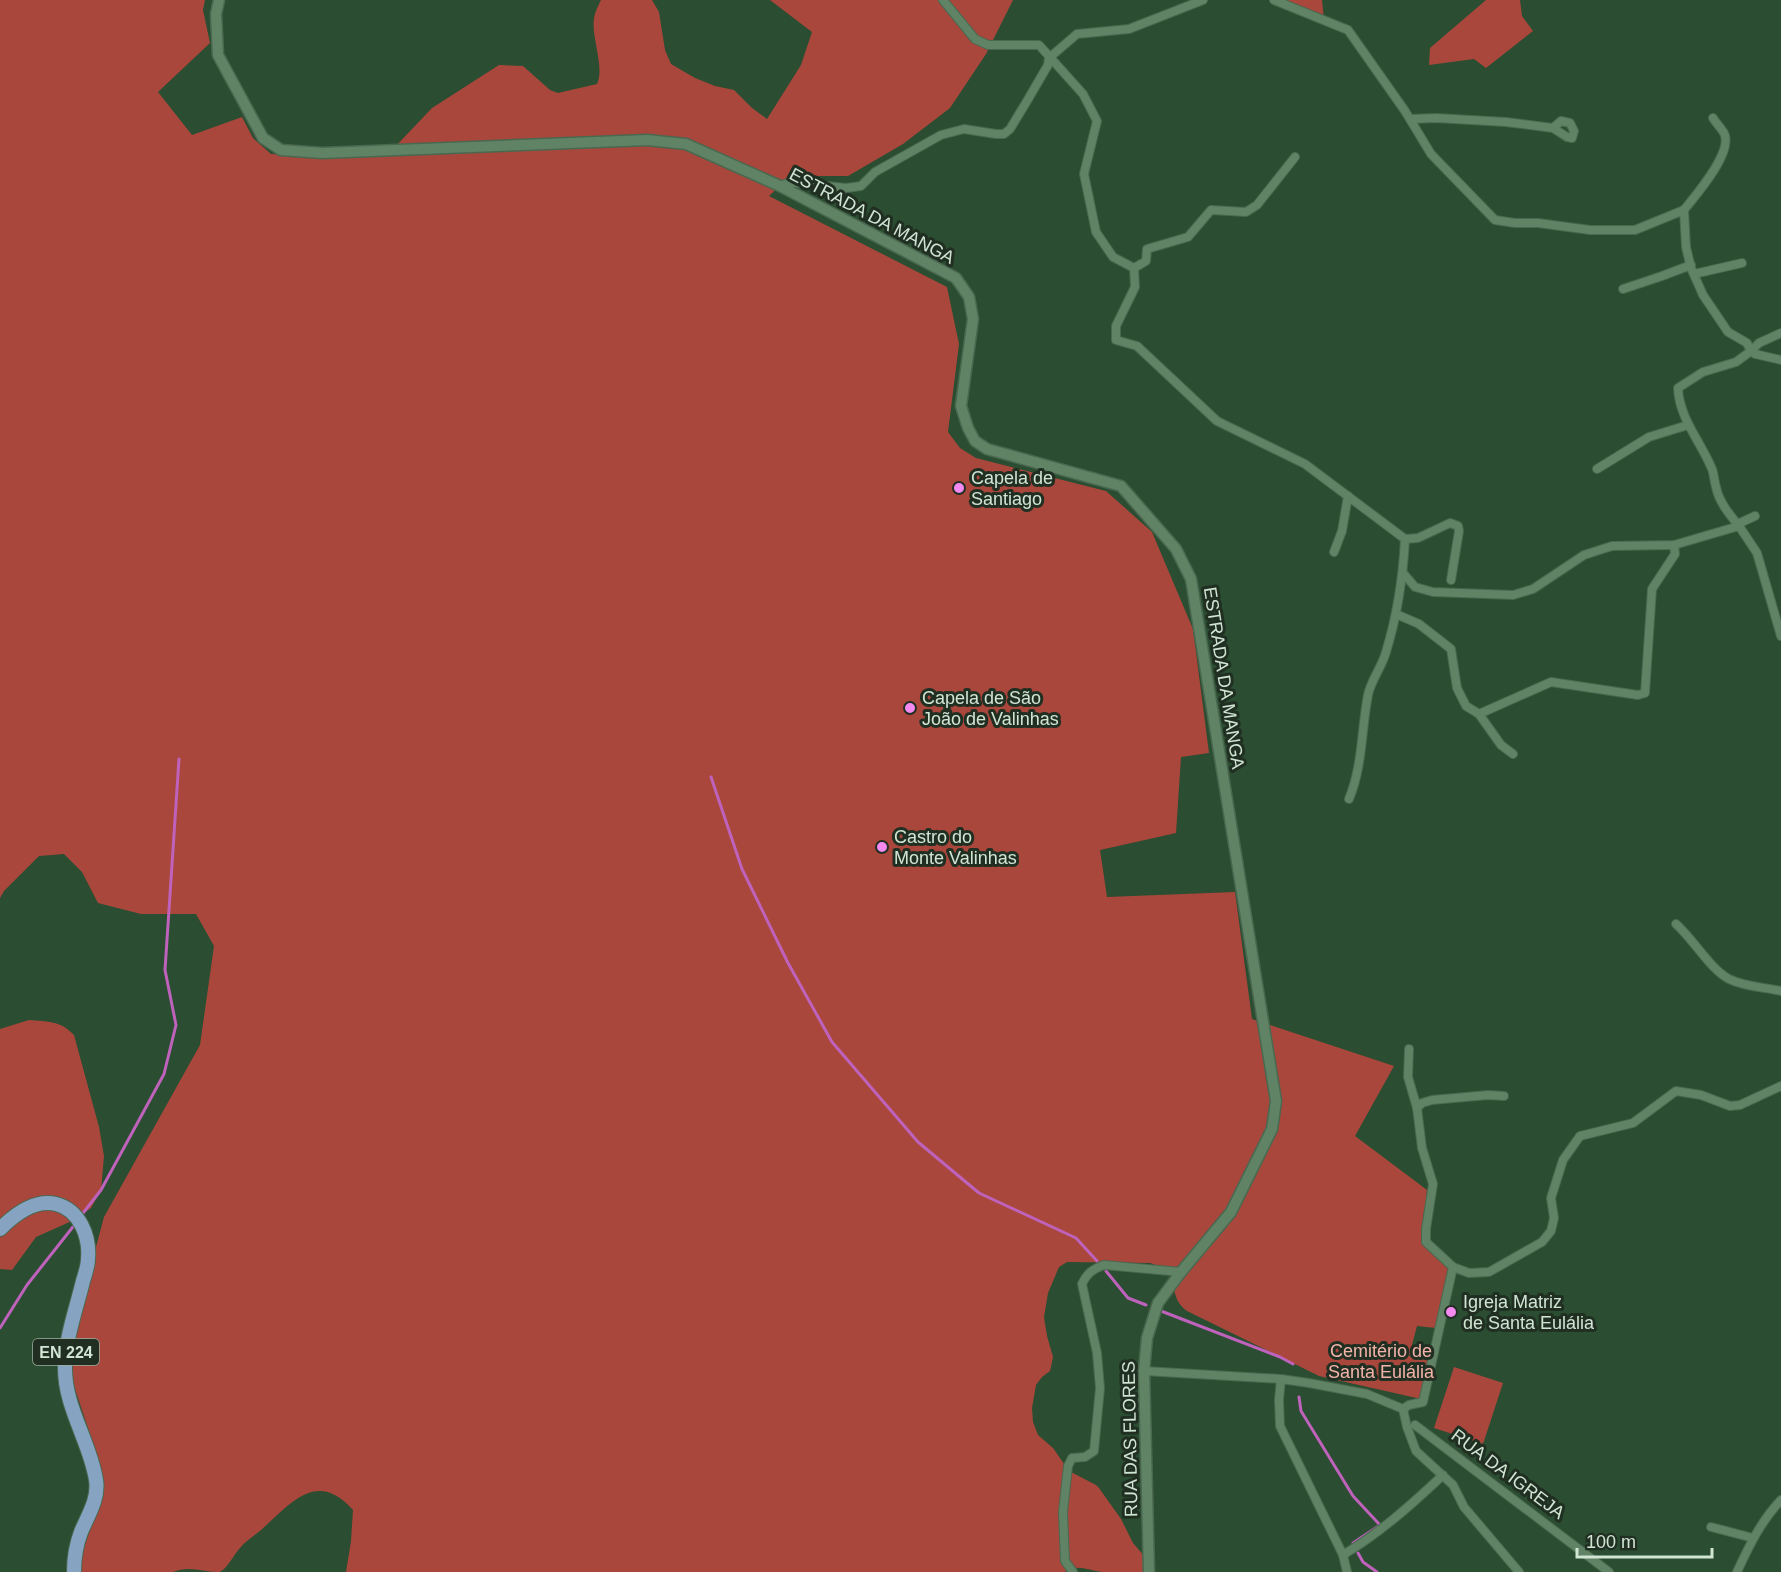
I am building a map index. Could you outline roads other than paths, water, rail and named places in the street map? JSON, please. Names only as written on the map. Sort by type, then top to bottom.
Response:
[{"type":"main road","name":"EN 224","points":[[0,1229],[19,1212],[42,1204],[56,1204],[70,1210],[82,1224],[87,1239],[88,1258],[64,1365],[66,1388],[90,1457],[96,1482],[94,1506],[81,1532],[74,1554],[74,1572]]},
{"type":"street","name":"ESTRADA DA MANGA","points":[[219,0],[216,14],[218,55],[263,138],[281,150],[322,153],[647,140],[686,144],[780,186],[956,278],[969,297],[973,319],[961,406],[975,441],[987,449],[1121,486],[1176,549],[1191,579],[1257,985]]},
{"type":"street","points":[[943,0],[975,39],[988,45],[1039,45],[1083,94],[1097,121],[1084,174],[1096,231],[1113,257],[1134,268]]},
{"type":"street","points":[[780,186],[788,183],[846,188],[861,186],[875,172],[941,135],[964,129],[1004,134],[1010,129],[1028,101],[1050,58],[1077,34],[1129,29],[1203,0]]},
{"type":"street","points":[[1274,0],[1348,30],[1410,119],[1431,154],[1495,220],[1590,230],[1635,230],[1684,210],[1710,176],[1720,159],[1725,144],[1725,134],[1713,118]]},
{"type":"street","points":[[1410,119],[1479,120],[1553,128]]},
{"type":"street","points":[[1134,268],[1146,261],[1147,249],[1188,237],[1211,210],[1246,212],[1257,205],[1295,157]]},
{"type":"street","points":[[1684,210],[1686,247],[1703,295],[1728,332],[1747,343],[1755,354],[1781,360]]},
{"type":"street","points":[[1694,274],[1742,263]]},
{"type":"street","points":[[1623,289],[1691,265]]},
{"type":"street","points":[[1134,268],[1135,287],[1116,326],[1116,340],[1137,346],[1217,421],[1305,464],[1406,539],[1418,538],[1450,524],[1458,526],[1451,580]]},
{"type":"street","points":[[1781,333],[1759,343],[1736,362],[1703,372],[1678,388],[1678,396],[1688,425],[1713,470],[1716,488],[1726,510],[1756,553],[1781,636]]},
{"type":"street","points":[[1596,469],[1649,437],[1688,425]]},
{"type":"street","points":[[1334,552],[1342,531],[1348,496]]},
{"type":"street","points":[[1403,573],[1415,587],[1433,592],[1514,595],[1533,590],[1584,555],[1612,546],[1674,545],[1739,526],[1742,522],[1755,516]]},
{"type":"street","points":[[1349,799],[1357,780],[1368,692],[1385,655],[1396,614],[1406,539]]},
{"type":"street","points":[[1479,714],[1551,682],[1638,695],[1645,693],[1652,589],[1676,554],[1674,545]]},
{"type":"street","points":[[1396,614],[1419,624],[1451,649],[1456,688],[1466,706],[1479,714],[1501,745],[1513,754]]},
{"type":"street","points":[[1676,924],[1715,968],[1729,979],[1745,985],[1781,991]]},
{"type":"street","name":"RUA DAS FLORES","points":[[1149,1572],[1144,1371],[1147,1338],[1158,1303],[1231,1212],[1272,1129],[1276,1101],[1257,985]]},
{"type":"street","points":[[1409,1049],[1408,1077],[1417,1108],[1422,1148],[1433,1184],[1426,1242],[1453,1267],[1469,1273],[1489,1272],[1542,1242],[1551,1231],[1554,1218],[1551,1198],[1563,1160],[1580,1136],[1632,1124],[1676,1091],[1701,1095],[1730,1106],[1740,1105],[1781,1086]]},
{"type":"street","points":[[1417,1108],[1422,1103],[1432,1100],[1488,1095],[1504,1096]]},
{"type":"street","points":[[1073,1572],[1065,1562],[1063,1512],[1068,1466],[1072,1458],[1085,1457],[1094,1451],[1100,1388],[1097,1353],[1082,1284],[1086,1275],[1094,1268],[1104,1265],[1181,1272]]},
{"type":"street","points":[[1403,1409],[1423,1402],[1453,1267]]},
{"type":"street","points":[[1144,1371],[1281,1379],[1367,1394],[1403,1409]]},
{"type":"street","points":[[1281,1379],[1280,1425],[1343,1555],[1347,1572]]},
{"type":"street","points":[[1403,1409],[1416,1451],[1453,1485],[1464,1507],[1519,1572]]},
{"type":"street","name":"RUA DA IGREJA","points":[[1415,1425],[1609,1572]]},
{"type":"street","points":[[1343,1555],[1384,1528],[1443,1475]]},
{"type":"street","points":[[1737,1572],[1753,1538],[1781,1500]]},
{"type":"street","points":[[1711,1527],[1753,1538]]},
{"type":"waterway","points":[[80,1217],[101,1190],[164,1074],[176,1025],[165,970],[179,759]]},
{"type":"waterway","points":[[711,777],[742,869],[788,963],[832,1042],[918,1142],[979,1193],[1076,1238],[1097,1261]]},
{"type":"waterway","points":[[0,1328],[27,1285],[76,1223]]},
{"type":"waterway","points":[[1106,1271],[1128,1298],[1146,1305]]},
{"type":"waterway","points":[[1161,1311],[1293,1364]]},
{"type":"waterway","points":[[1299,1397],[1301,1411],[1353,1496],[1380,1525],[1353,1543]]},
{"type":"waterway","points":[[1358,1553],[1363,1562],[1377,1572]]},
{"type":"place","name":"Capela de Santiago","points":[[959,488]]},
{"type":"place","name":"Capela de São João de Valinhas","points":[[910,708]]},
{"type":"place","name":"Castro do Monte Valinhas","points":[[882,847]]},
{"type":"place","name":"Igreja Matriz de Santa Eulália","points":[[1451,1312]]},
{"type":"park label","name":"Cemitério de Santa Eulália","points":[[1381,1361]]}]
